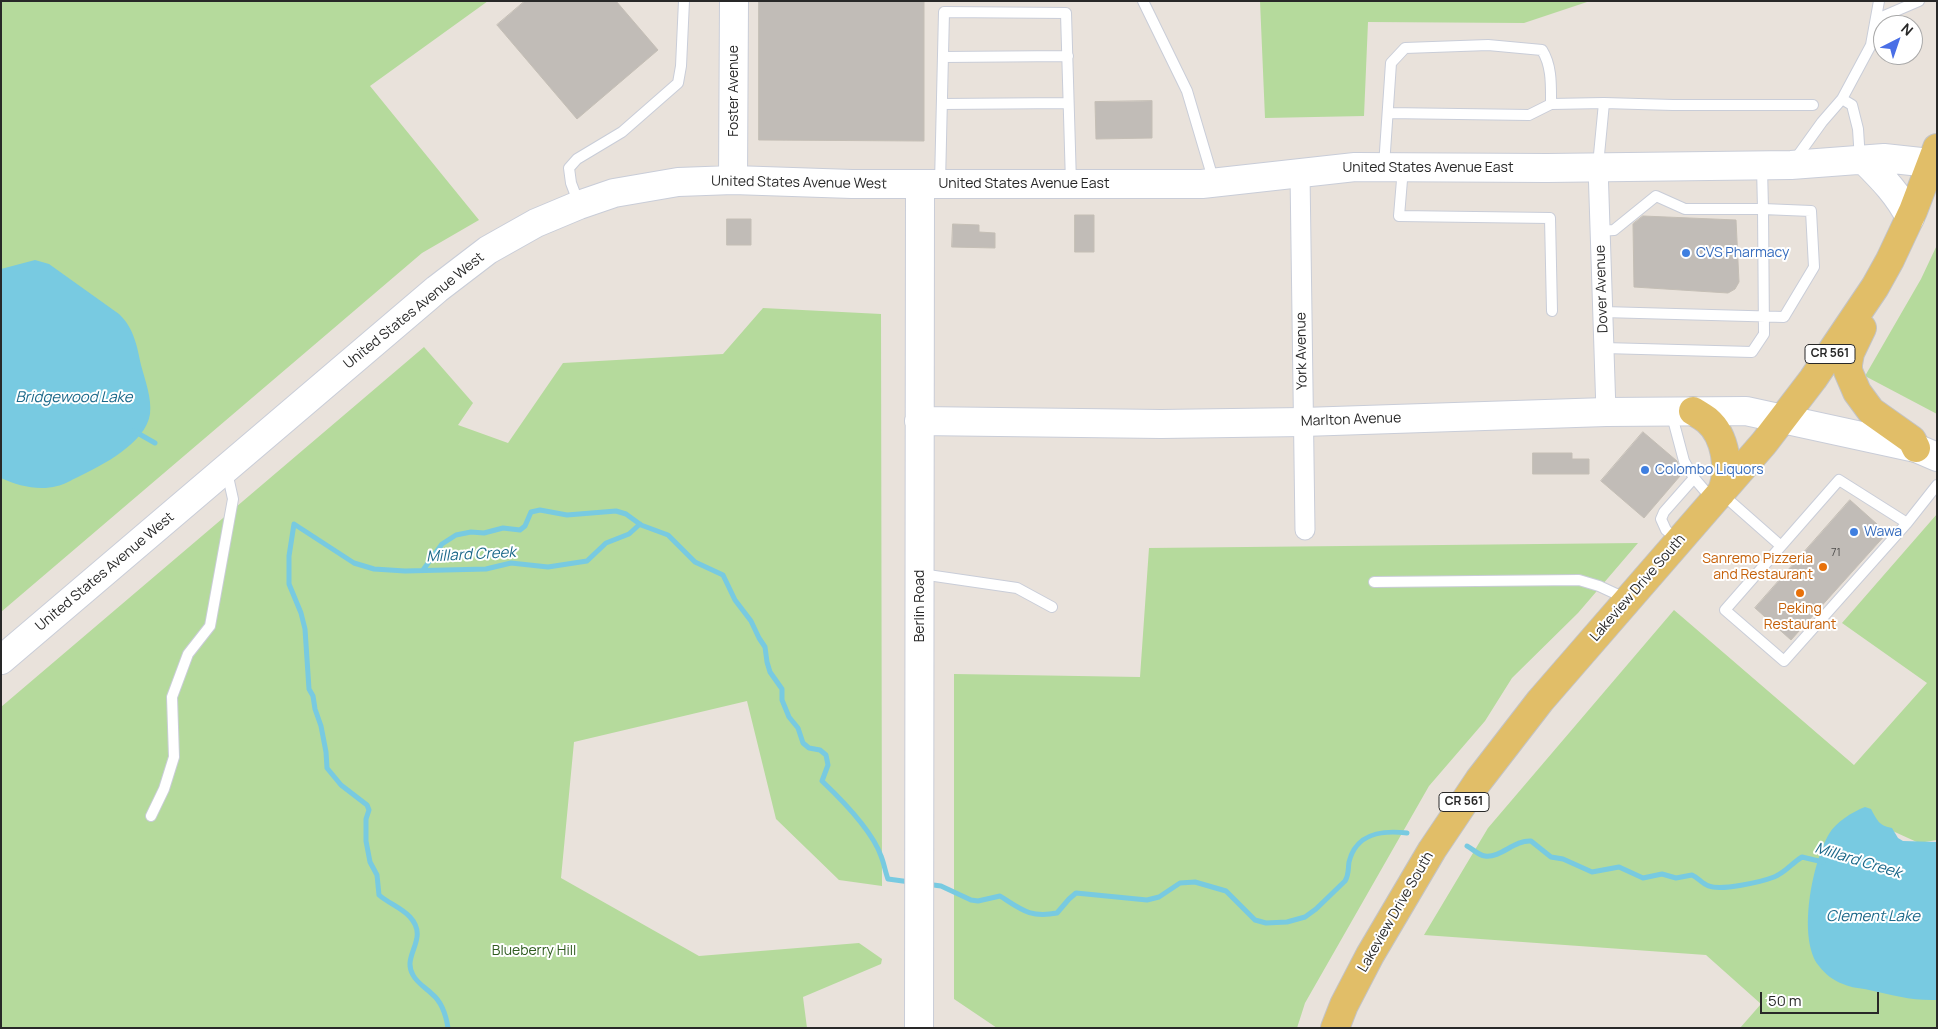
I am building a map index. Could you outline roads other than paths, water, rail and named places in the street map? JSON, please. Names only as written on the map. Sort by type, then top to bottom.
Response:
[{"type":"main road","name":"Lakeview Drive South","points":[[1335,1028],[1344,1005],[1370,955],[1432,850],[1479,780],[1540,701],[1764,444],[1813,379],[1875,287],[1910,218],[1935,158]]},
{"type":"main road","points":[[1875,287],[1870,312],[1850,353],[1848,371],[1856,392],[1872,411],[1926,452]]},
{"type":"main road","points":[[1682,411],[1708,421],[1720,436],[1726,463],[1725,484],[1717,497]]},
{"type":"street","name":"Foster Avenue","points":[[733,180],[734,1]]},
{"type":"street","name":"United States Avenue East","points":[[930,184],[1214,182],[1356,167],[1791,165],[1884,158],[1935,158]]},
{"type":"street","points":[[1862,160],[1887,183],[1904,206],[1910,218]]},
{"type":"street","name":"Dover Avenue","points":[[1598,166],[1606,412]]},
{"type":"street","name":"York Avenue","points":[[1300,173],[1305,530]]},
{"type":"street","name":"United States Avenue West","points":[[1,660],[437,289],[488,250],[536,223],[579,205],[614,194],[678,182],[733,180],[852,184],[930,184]]},
{"type":"street","name":"Berlin Road","points":[[919,1028],[919,421],[930,184]]},
{"type":"street","name":"Marlton Avenue","points":[[919,421],[1161,424],[1303,422],[1606,412],[1746,411],[1926,452]]},
{"type":"lane","points":[[579,205],[571,183],[569,168],[577,159],[622,132],[678,83],[681,66],[684,1]]},
{"type":"lane","points":[[1142,1],[1187,91],[1214,182]]},
{"type":"lane","points":[[1877,15],[1879,1]]},
{"type":"lane","points":[[1885,15],[1920,1]]},
{"type":"lane","points":[[930,184],[942,104],[944,12],[1066,13],[1071,184]]},
{"type":"lane","points":[[1791,165],[1822,122],[1842,99],[1871,45],[1873,36]]},
{"type":"lane","points":[[1551,104],[1551,81],[1547,59],[1542,50],[1488,45],[1405,48],[1391,64],[1388,112],[1399,216],[1550,218],[1552,311]]},
{"type":"lane","points":[[943,57],[1068,56]]},
{"type":"lane","points":[[1842,99],[1852,105],[1858,129],[1862,160]]},
{"type":"lane","points":[[942,104],[1068,103]]},
{"type":"lane","points":[[1598,166],[1604,103]]},
{"type":"lane","points":[[1388,112],[1529,115],[1551,104],[1604,103],[1813,105]]},
{"type":"lane","points":[[1604,348],[1752,352],[1764,334],[1762,165]]},
{"type":"lane","points":[[1600,231],[1614,230],[1656,196],[1685,209],[1811,211],[1814,267],[1784,317],[1603,312]]},
{"type":"lane","points":[[1682,411],[1684,460],[1694,478],[1781,546]]},
{"type":"lane","points":[[151,816],[164,789],[174,758],[172,697],[188,654],[210,626],[233,499],[226,468]]},
{"type":"lane","points":[[1679,541],[1666,530],[1661,519],[1664,512],[1694,478]]},
{"type":"lane","points":[[1907,523],[1839,480],[1725,610],[1784,661],[1907,523],[1937,485]]},
{"type":"lane","points":[[920,574],[1017,588],[1052,607]]},
{"type":"lane","points":[[1374,582],[1578,580],[1599,586],[1628,600]]},
{"type":"water","name":"Bridgewood Lake","points":[[35,260],[49,264],[124,319],[136,344],[150,402],[150,414],[147,425],[132,444],[110,460],[65,484],[43,488],[21,485],[1,478],[1,269]]},
{"type":"water","name":"Clement Lake","points":[[1865,807],[1871,809],[1879,822],[1884,826],[1892,828],[1898,838],[1903,841],[1937,842],[1937,1000],[1919,1000],[1840,983],[1824,972],[1812,954],[1809,938],[1809,901],[1817,863],[1829,834],[1836,825]]},
{"type":"waterway","name":"Millard Creek","points":[[134,431],[155,443]]},
{"type":"waterway","name":"Millard Creek","points":[[423,570],[442,544],[456,535],[471,532],[484,533],[503,528],[520,530],[525,526],[531,512],[540,510],[567,515],[616,511],[626,514],[641,525],[668,535],[695,562],[723,575],[735,600],[751,621],[765,647],[770,672],[782,689],[782,700],[789,717],[798,728],[803,743],[809,748],[820,750],[826,755],[828,765],[822,781],[847,806],[871,836],[881,856],[888,879],[910,882]]},
{"type":"waterway","points":[[448,1028],[441,1005],[417,980],[410,968],[410,961],[417,940],[415,925],[407,914],[379,895],[377,875],[370,862],[366,841],[366,819],[369,810],[367,805],[341,785],[327,768],[321,726],[313,696],[309,689],[305,629],[301,613],[289,584],[289,556],[294,524],[354,563],[374,569],[405,571],[486,569],[511,563],[548,567],[587,561],[606,543],[629,534],[640,524]]},
{"type":"waterway","name":"Millard Creek","points":[[926,884],[941,886],[971,900],[978,901],[1000,896],[1027,912],[1048,914],[1057,913],[1076,893],[1147,900],[1159,897],[1180,883],[1195,882],[1226,891],[1255,920],[1266,923],[1287,922],[1305,917],[1345,881],[1352,852],[1364,839],[1380,833],[1407,833]]},
{"type":"waterway","name":"Millard Creek","points":[[1467,846],[1480,854],[1491,856],[1519,843],[1531,841],[1551,857],[1563,859],[1592,872],[1619,867],[1643,878],[1662,874],[1676,878],[1692,875],[1707,885],[1715,887],[1741,885],[1774,877],[1802,857],[1823,862]]},
{"type":"place","name":"CVS Pharmacy","points":[[1686,253]]},
{"type":"place","name":"Colombo Liquors","points":[[1645,470]]},
{"type":"place","name":"Wawa","points":[[1854,532]]},
{"type":"place","name":"Sanremo Pizzeria and Restaurant","points":[[1823,567]]},
{"type":"place","name":"Peking Restaurant","points":[[1800,593]]},
{"type":"park label","name":"Blueberry Hill","points":[[534,951]]}]
